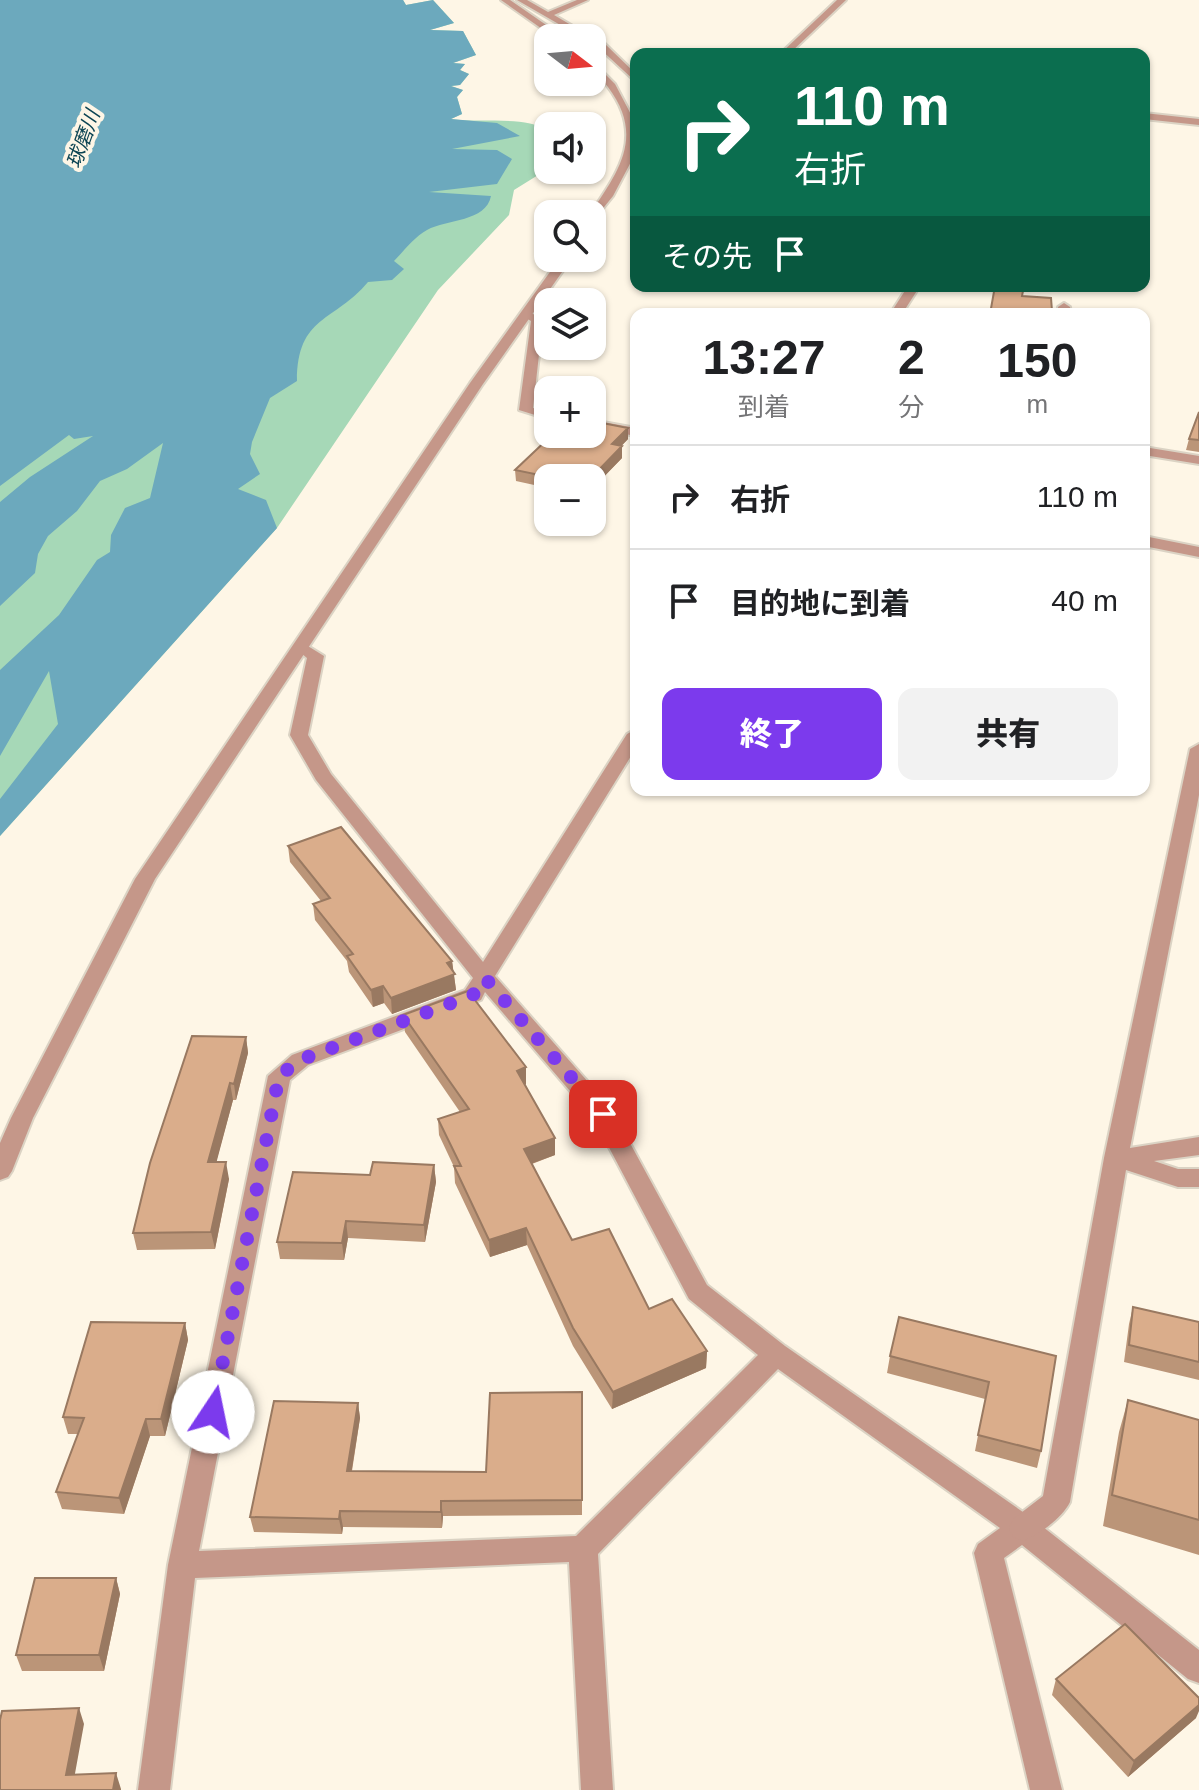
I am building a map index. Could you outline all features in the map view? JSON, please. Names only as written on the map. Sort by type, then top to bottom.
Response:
[{"type":"street","points":[[505,0],[540,24]]},
{"type":"street","points":[[521,0],[566,24]]},
{"type":"street","points":[[550,14],[584,0]]},
{"type":"street","points":[[790,48],[842,0]]},
{"type":"street","points":[[606,45],[627,52]]},
{"type":"street","points":[[606,52],[630,74]]},
{"type":"street","points":[[606,81],[629,109],[630,116]]},
{"type":"street","points":[[1150,117],[1199,122]]},
{"type":"street","points":[[605,200],[622,175],[630,153]]},
{"type":"street","points":[[0,1171],[22,1118],[145,879],[303,648],[477,383],[556,272]]},
{"type":"street","points":[[527,315],[537,319],[526,410],[534,412]]},
{"type":"street","points":[[606,427],[630,431]]},
{"type":"street","points":[[1150,452],[1199,460]]},
{"type":"street","points":[[1150,542],[1199,552]]},
{"type":"street","points":[[303,648],[316,656],[299,735],[323,776],[485,978],[603,1114],[698,1292],[776,1354],[1023,1528],[1199,1669]]},
{"type":"street","points":[[154,1790],[182,1565],[279,1076],[300,1060],[473,995],[630,744]]},
{"type":"street","points":[[1046,1790],[988,1553],[1056,1502],[1116,1158],[1199,749]]},
{"type":"street","points":[[1116,1158],[1199,1146]]},
{"type":"street","points":[[1116,1158],[1178,1178],[1199,1178]]},
{"type":"street","points":[[182,1565],[583,1549],[776,1354]]},
{"type":"street","points":[[583,1549],[597,1790]]},
{"type":"green space","points":[[364,0],[403,0],[406,5],[433,0],[454,23],[430,30],[463,31],[476,55],[453,63],[465,64],[460,70],[469,74],[460,85],[451,86],[463,90],[457,97],[462,114],[451,119],[515,121],[534,125],[534,178],[514,190],[509,215],[438,290],[277,528],[0,836],[0,388]]},
{"type":"water","name":"球磨川","points":[[0,0],[403,0],[406,5],[433,0],[454,23],[430,30],[463,31],[476,55],[453,63],[465,64],[460,70],[469,74],[460,85],[451,86],[463,90],[457,97],[462,114],[451,119],[497,123],[520,136],[452,149],[497,150],[512,159],[497,184],[429,192],[491,196],[488,204],[482,211],[465,219],[435,226],[422,233],[394,261],[404,269],[392,280],[368,282],[311,331],[303,343],[297,381],[270,398],[252,442],[250,454],[260,474],[238,489],[266,500],[277,528],[0,836],[0,799],[58,724],[49,671],[0,756],[0,670],[59,615],[97,560],[110,552],[111,535],[125,508],[150,498],[163,443],[127,469],[100,481],[77,511],[48,536],[38,554],[35,573],[0,606],[0,502],[30,477],[93,436],[74,439],[69,435],[0,486]]},
{"type":"building","points":[[994,292],[1023,292],[1022,296],[1051,298],[1052,308],[991,308]]},
{"type":"building","points":[[1199,412],[1199,440],[1189,439]]},
{"type":"building","points":[[606,424],[628,428],[612,444],[622,446],[605,464],[534,464],[534,474],[515,470],[538,448],[606,448]]},
{"type":"building","points":[[341,827],[452,961],[447,963],[455,974],[391,998],[383,986],[371,990],[347,956],[353,954],[313,904],[330,898],[288,846]]},
{"type":"building","points":[[468,991],[526,1067],[517,1071],[555,1138],[524,1149],[572,1240],[609,1229],[649,1309],[672,1299],[707,1351],[613,1392],[573,1328],[526,1228],[489,1240],[454,1166],[461,1166],[438,1119],[469,1109],[403,1015]]},
{"type":"building","points":[[192,1036],[246,1037],[208,1162],[226,1162],[211,1232],[133,1233],[150,1163]]},
{"type":"building","points":[[373,1162],[434,1165],[424,1225],[346,1221],[342,1243],[277,1242],[293,1172],[370,1175]]},
{"type":"building","points":[[1133,1307],[1199,1322],[1199,1362],[1129,1345]]},
{"type":"building","points":[[899,1317],[1056,1356],[1041,1451],[978,1435],[989,1382],[890,1356]]},
{"type":"building","points":[[91,1322],[185,1323],[161,1419],[146,1419],[119,1498],[56,1492],[84,1418],[63,1417]]},
{"type":"building","points":[[582,1392],[582,1500],[441,1501],[441,1512],[340,1511],[339,1519],[250,1517],[274,1401],[358,1403],[347,1471],[486,1472],[490,1393]]},
{"type":"building","points":[[1128,1400],[1199,1420],[1199,1520],[1112,1495]]},
{"type":"building","points":[[35,1578],[116,1578],[99,1655],[16,1655]]},
{"type":"building","points":[[1125,1624],[1199,1698],[1199,1705],[1134,1761],[1056,1679]]},
{"type":"building","points":[[79,1708],[66,1775],[116,1773],[113,1790],[0,1790],[2,1711]]},
{"type":"route","points":[[213,1412],[279,1076],[300,1060],[473,995],[485,978],[603,1114]]}]
